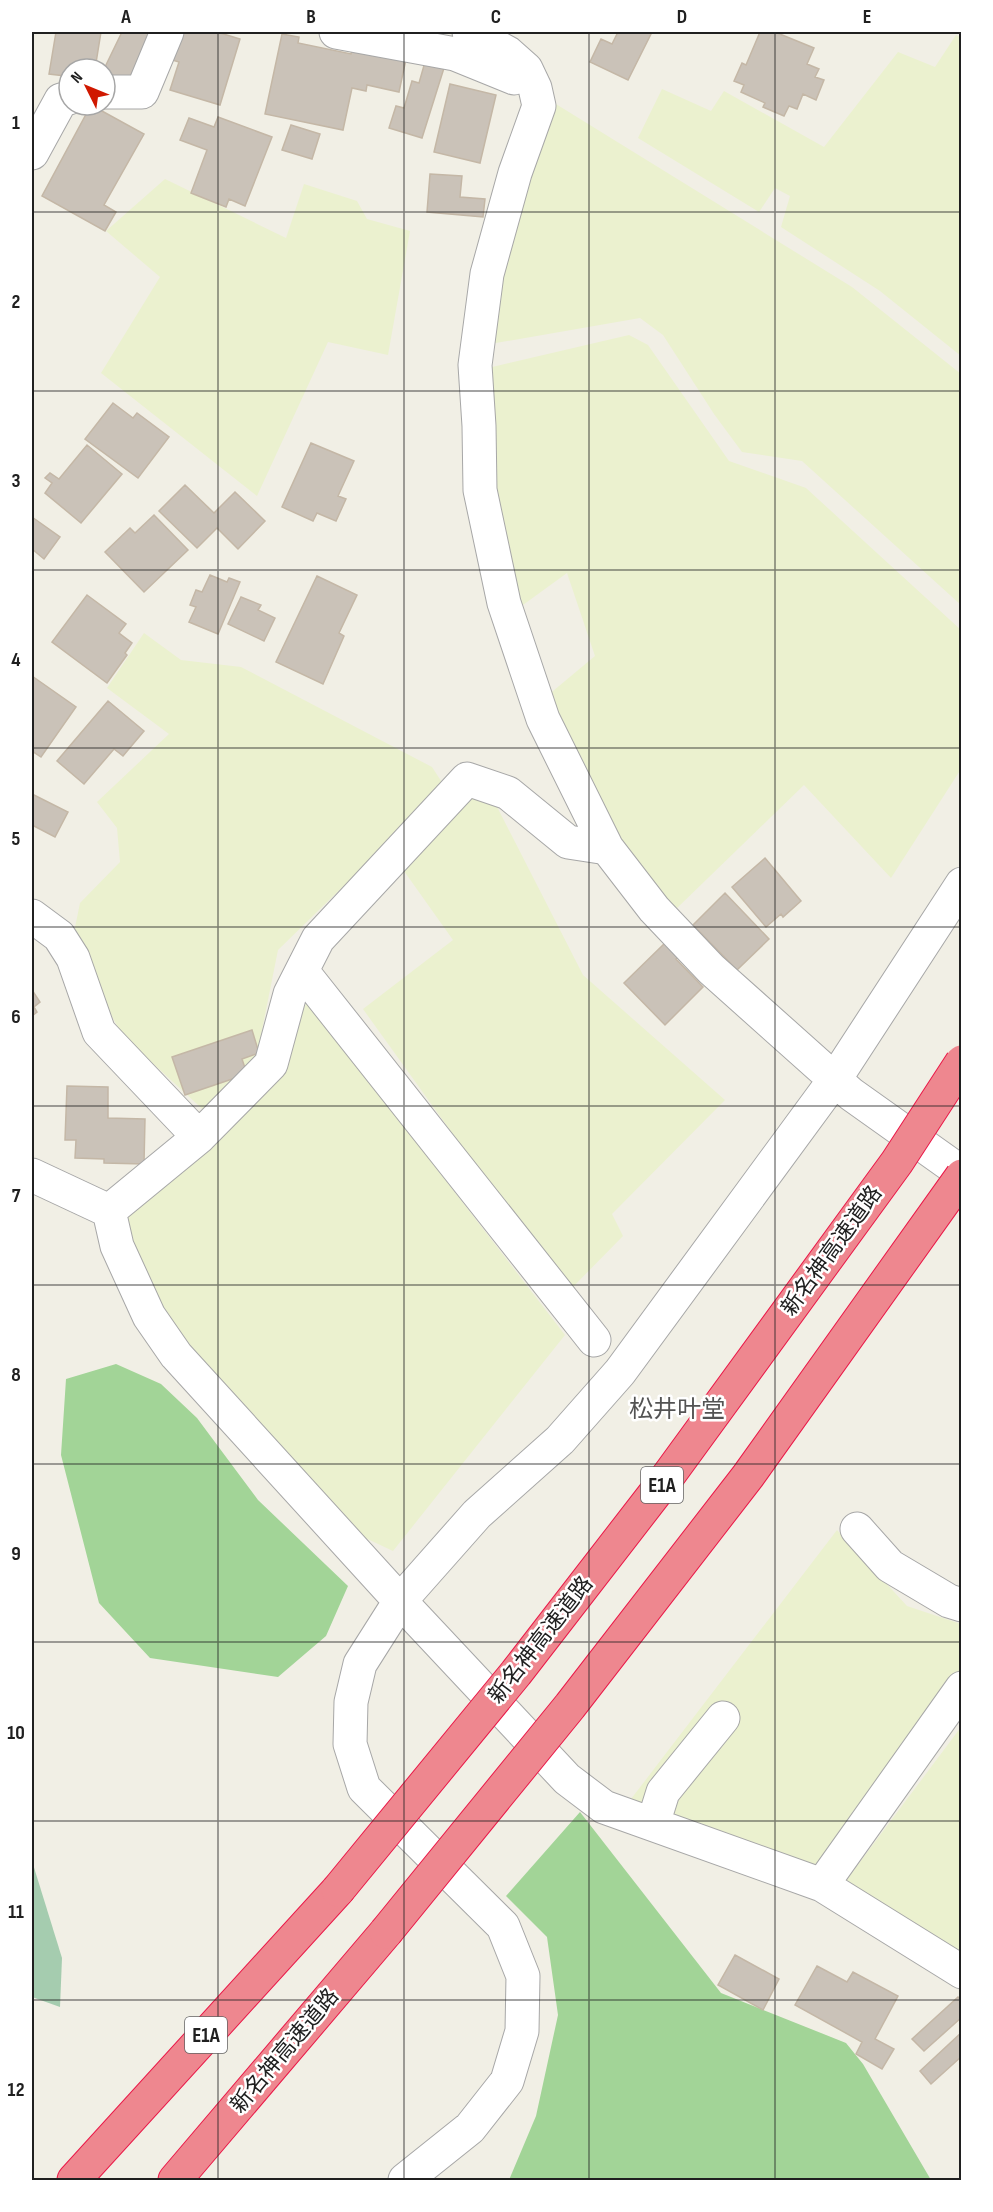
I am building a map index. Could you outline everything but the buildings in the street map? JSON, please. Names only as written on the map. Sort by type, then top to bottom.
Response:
[{"type":"highway","name":"新名神高速道路","points":[[74,2181],[338,1890],[516,1673],[663,1483],[897,1162],[962,1062]]},
{"type":"highway","name":"新名神高速道路","points":[[175,2181],[386,1932],[570,1706],[748,1476],[962,1175]]},
{"type":"street","points":[[117,92],[142,92],[167,32]]},
{"type":"street","points":[[336,32],[455,54],[535,88]]},
{"type":"street","points":[[469,32],[508,53],[526,69],[535,88],[539,106],[515,173],[487,274],[475,365],[480,490],[504,603],[543,719],[607,848],[654,909],[711,969],[851,1094],[962,1175]]},
{"type":"street","points":[[32,153],[57,107]]},
{"type":"street","points":[[109,1211],[200,1137],[271,1064],[290,994],[318,939],[466,779],[508,793],[568,842],[607,848]]},
{"type":"street","points":[[405,2181],[470,2128],[507,2081],[522,2031],[523,1976],[503,1926],[364,1788],[351,1744],[351,1702],[360,1665],[400,1601],[477,1514],[560,1440],[620,1372],[835,1079],[962,884]]},
{"type":"street","points":[[32,916],[59,936],[73,958],[99,1032],[200,1137]]},
{"type":"street","points":[[302,971],[594,1340]]},
{"type":"street","points":[[32,1175],[109,1211]]},
{"type":"street","points":[[109,1211],[117,1246],[149,1316],[176,1355],[400,1601],[567,1779],[604,1807],[822,1885],[962,1972]]},
{"type":"street","points":[[857,1529],[890,1566],[949,1601],[962,1605]]},
{"type":"street","points":[[822,1885],[962,1688]]},
{"type":"street","points":[[653,1824],[663,1792],[723,1718]]},
{"type":"green space","points":[[956,35],[962,38],[961,356],[880,291],[781,227],[790,196],[775,188],[759,212],[638,138],[662,89],[711,111],[724,91],[824,147],[898,52],[935,67]]},
{"type":"green space","points":[[551,101],[852,287],[961,374],[961,605],[802,461],[742,452],[714,414],[663,335],[640,318],[490,344],[493,281]]},
{"type":"green space","points":[[165,179],[286,238],[304,184],[357,201],[367,219],[410,231],[388,355],[328,342],[257,496],[101,373],[160,277],[106,231]]},
{"type":"green space","points":[[629,335],[648,345],[729,461],[806,488],[961,630],[961,769],[891,878],[804,785],[675,910],[612,840],[547,696],[595,656],[567,573],[516,610],[492,486],[488,368]]},
{"type":"green space","points":[[144,633],[181,660],[241,667],[432,767],[445,787],[278,950],[254,1070],[210,1116],[122,1035],[72,942],[80,903],[120,862],[117,828],[97,802],[169,734],[107,688]]},
{"type":"green space","points":[[472,793],[491,795],[583,975],[725,1100],[612,1214],[623,1236],[567,1293],[363,1009],[453,940],[404,871]]},
{"type":"green space","points":[[307,1001],[565,1335],[393,1551],[359,1535],[160,1316],[118,1213],[279,1066]]},
{"type":"green space","points":[[116,1364],[161,1384],[197,1418],[258,1500],[348,1586],[326,1636],[278,1677],[150,1658],[99,1603],[61,1455],[66,1379]]},
{"type":"green space","points":[[837,1530],[907,1606],[961,1624],[961,1683],[825,1869],[631,1799]]},
{"type":"green space","points":[[961,1727],[961,1960],[845,1882]]},
{"type":"green space","points":[[580,1812],[721,1993],[846,2043],[863,2064],[931,2180],[509,2180],[536,2116],[558,2015],[547,1937],[506,1896]]},
{"type":"green space","points":[[32,1861],[62,1958],[60,2007],[32,1997]]},
{"type":"district","name":"松井叶堂","points":[[677,1409]]}]
